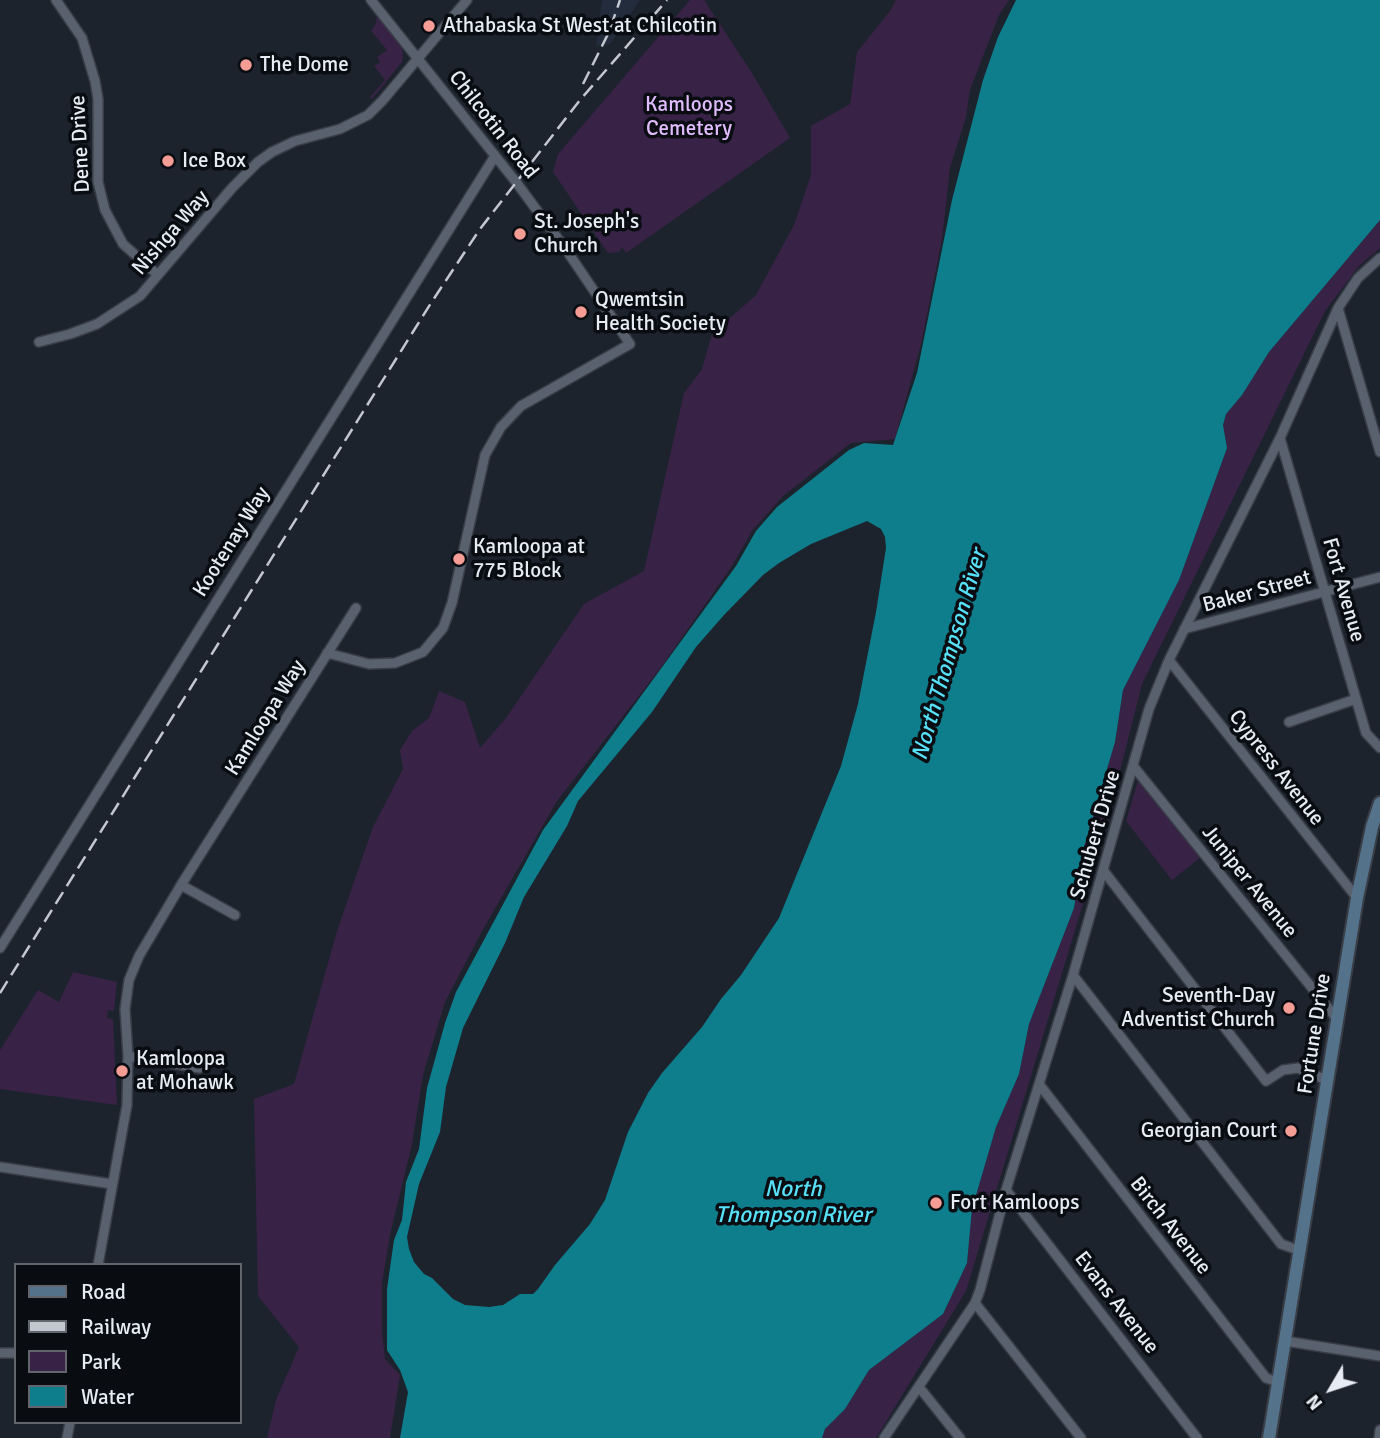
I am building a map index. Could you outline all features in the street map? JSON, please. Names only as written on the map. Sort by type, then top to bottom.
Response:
[{"type":"main road","name":"Fortune Drive","points":[[1269,1438],[1357,898],[1372,827],[1380,803]]},
{"type":"street","name":"Dene Drive","points":[[55,0],[82,38],[93,72],[98,99],[98,182],[105,210],[123,244],[158,275]]},
{"type":"street","name":"Chilcotin Road","points":[[371,0],[567,251],[630,344]]},
{"type":"street","name":"Nishga Way","points":[[39,342],[70,334],[116,313],[140,296],[258,162],[286,145],[340,129],[368,115],[467,0]]},
{"type":"street","name":"Kootenay Way","points":[[0,948],[495,156]]},
{"type":"street","name":"Schubert Drive","points":[[884,1438],[975,1303],[1149,709],[1169,660],[1280,438],[1338,308],[1358,278],[1380,258]]},
{"type":"street","points":[[1338,308],[1380,452]]},
{"type":"street","name":"Kamloopa Way","points":[[98,1263],[127,1105],[128,1056],[125,1020],[129,980],[139,956],[327,653],[369,664],[395,663],[423,652],[443,628],[452,603],[485,455],[501,426],[521,405],[630,344]]},
{"type":"street","name":"Fort Avenue","points":[[1280,438],[1366,733],[1380,748]]},
{"type":"street","name":"Baker Street","points":[[1184,629],[1380,577]]},
{"type":"street","points":[[327,653],[356,608]]},
{"type":"street","name":"Cypress Avenue","points":[[1169,660],[1357,898]]},
{"type":"street","points":[[1289,722],[1356,699]]},
{"type":"street","name":"Juniper Avenue","points":[[1134,767],[1337,1019]]},
{"type":"street","points":[[1103,870],[1266,1081],[1283,1070],[1298,1068],[1326,1082]]},
{"type":"street","points":[[181,885],[234,915]]},
{"type":"street","points":[[1073,975],[1282,1244],[1298,1250]]},
{"type":"street","points":[[128,1056],[199,1068]]},
{"type":"street","name":"Birch Avenue","points":[[1039,1084],[1266,1378],[1278,1382]]},
{"type":"street","points":[[0,1167],[112,1184]]},
{"type":"street","name":"Evans Avenue","points":[[1006,1190],[1197,1438]]},
{"type":"street","points":[[975,1303],[1081,1438]]},
{"type":"street","points":[[1285,1341],[1380,1356]]},
{"type":"street","points":[[919,1387],[960,1438]]},
{"type":"street","points":[[1379,1438],[1380,1430]]},
{"type":"shaded area","points":[[602,0],[640,0],[610,44],[596,46]]},
{"type":"green space","name":"Kamloops Cemetery","points":[[690,0],[704,0],[752,73],[790,138],[626,253],[622,247],[619,252],[608,253],[553,172],[558,154]]},
{"type":"green space","points":[[896,0],[1009,0],[999,15],[970,90],[966,117],[950,168],[942,239],[921,344],[895,439],[851,443],[783,496],[752,531],[730,569],[659,670],[557,801],[482,931],[445,1002],[423,1075],[412,1144],[390,1235],[382,1283],[385,1359],[400,1375],[390,1438],[267,1438],[276,1400],[299,1347],[258,1296],[254,1099],[294,1084],[337,931],[373,827],[403,769],[400,750],[412,731],[429,718],[439,691],[465,702],[480,748],[506,718],[584,604],[644,571],[684,393],[702,369],[712,334],[756,295],[794,225],[811,175],[811,126],[850,104],[857,52]]},
{"type":"green space","points":[[380,16],[400,43],[403,53],[402,62],[372,99],[370,97],[385,80],[374,66],[380,62],[377,57],[387,50],[371,31],[377,22],[375,19]]},
{"type":"green space","points":[[1380,220],[1380,248],[1359,266],[1325,311],[1142,684],[1104,834],[966,1291],[876,1438],[822,1438],[825,1429],[845,1409],[869,1370],[943,1314],[967,1263],[972,1209],[996,1127],[1019,1074],[1029,1024],[1074,908],[1084,846],[1115,742],[1123,690],[1179,580],[1227,448],[1223,425],[1226,414],[1242,395],[1269,352]]},
{"type":"green space","points":[[1138,781],[1201,857],[1172,880],[1126,821]]},
{"type":"green space","points":[[73,972],[117,982],[114,1011],[108,1010],[107,1018],[113,1019],[117,1105],[0,1089],[0,1050],[38,990],[59,1002]]},
{"type":"water","name":"North Thompson River","points":[[1016,0],[1380,0],[1380,220],[1269,352],[1242,395],[1226,414],[1223,425],[1227,448],[1179,580],[1123,690],[1115,742],[1084,847],[1074,908],[1029,1024],[1019,1074],[996,1127],[972,1209],[967,1263],[943,1314],[869,1370],[845,1409],[825,1429],[822,1438],[400,1438],[408,1392],[400,1370],[387,1350],[387,1289],[394,1240],[402,1220],[406,1182],[419,1149],[427,1088],[456,992],[543,830],[736,566],[756,531],[777,507],[849,450],[864,443],[893,445],[917,373],[952,200],[983,80],[998,37]],"holes":[[[867,521],[881,529],[886,548],[858,704],[841,766],[779,918],[741,975],[648,1093],[628,1132],[605,1200],[590,1224],[538,1289],[533,1294],[520,1294],[503,1305],[489,1307],[465,1305],[453,1299],[414,1262],[407,1237],[419,1184],[440,1132],[446,1087],[463,1028],[505,943],[524,897],[567,826],[578,801],[652,712],[696,647],[724,615],[763,575],[811,544]]]},
{"type":"railway","points":[[583,84],[609,32],[620,0]]},
{"type":"railway","points":[[0,993],[431,303],[480,229],[580,100],[667,0]]},
{"type":"place","name":"Athabaska St West at Chilcotin","points":[[429,26]]},
{"type":"place","name":"The Dome","points":[[246,65]]},
{"type":"place","name":"Ice Box","points":[[168,161]]},
{"type":"place","name":"St. Joseph's Church","points":[[520,234]]},
{"type":"place","name":"Qwemtsin Health Society","points":[[581,312]]},
{"type":"place","name":"Kamloopa at 775 Block","points":[[459,559]]},
{"type":"place","name":"Seventh-Day Adventist Church","points":[[1289,1008]]},
{"type":"place","name":"Kamloopa at Mohawk","points":[[122,1071]]},
{"type":"place","name":"Georgian Court","points":[[1291,1131]]},
{"type":"place","name":"Fort Kamloops","points":[[936,1203]]}]
